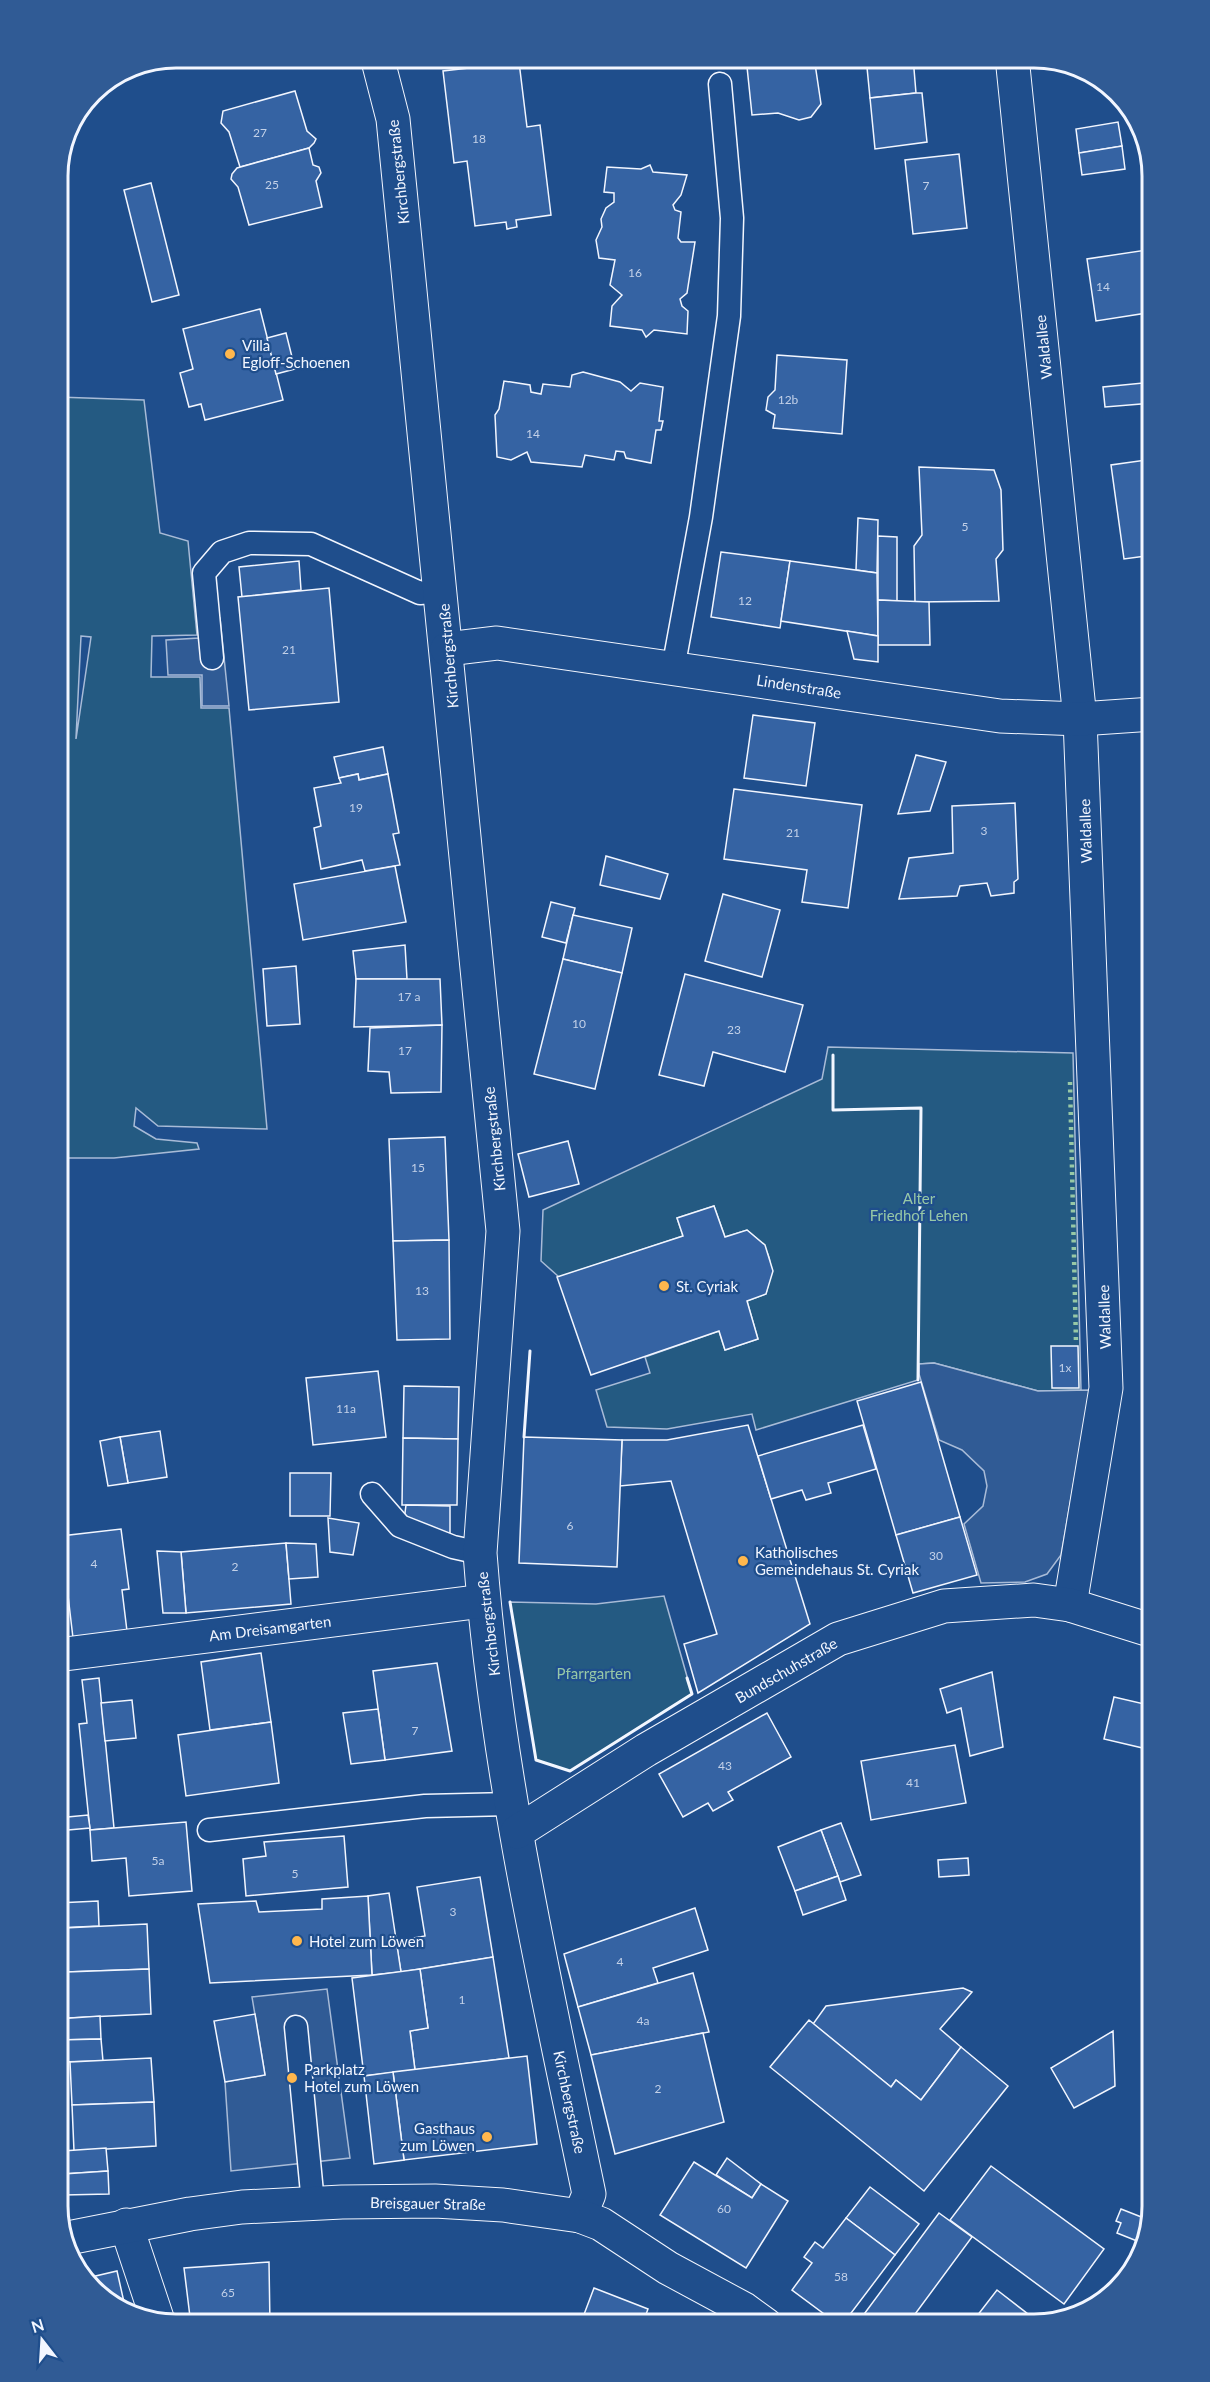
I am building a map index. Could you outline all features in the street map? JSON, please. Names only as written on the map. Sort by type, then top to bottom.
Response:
[{"type":"street","name":"Kirchbergstraße","points":[[380,68],[393,119],[442,591],[503,1231],[480,1553],[483,1601],[514,1818],[589,2194],[580,2216]]},
{"type":"street","name":"Waldallee","points":[[1013,68],[1080,719],[1106,1388],[1070,1605]]},
{"type":"street","name":"Lindenstraße","points":[[447,649],[497,643],[1000,716],[1080,719],[1142,715]]},
{"type":"street","name":"Bundschuhstraße","points":[[514,1818],[646,1750],[838,1640],[944,1606],[1035,1600],[1070,1605],[1142,1628]]},
{"type":"street","name":"Am Dreisamgarten","points":[[68,1654],[483,1601]]},
{"type":"street","name":"Breisgauer Straße","points":[[72,2237],[126,2225],[242,2207],[313,2203],[470,2201],[580,2216],[602,2224],[668,2268],[751,2314]]},
{"type":"street","points":[[126,2225],[155,2312]]},
{"type":"lane","points":[[673,669],[701,517],[729,316],[732,218],[720,84]]},
{"type":"lane","points":[[212,658],[204,573],[222,552],[249,543],[310,544],[420,593],[442,591]]},
{"type":"lane","points":[[372,1494],[400,1526],[453,1546],[480,1553]]},
{"type":"lane","points":[[208,1830],[425,1806],[514,1818]]},
{"type":"lane","points":[[296,2026],[313,2203]]},
{"type":"green space","points":[[68,397],[144,400],[160,533],[188,541],[197,635],[152,636],[151,677],[200,677],[201,708],[229,708],[267,1129],[158,1126],[136,1108],[134,1126],[156,1139],[197,1143],[199,1149],[114,1158],[68,1158]],"holes":[[[81,636],[91,637],[76,739]]]},
{"type":"green space","name":"Alter Friedhof Lehen","points":[[828,1047],[1073,1053],[1081,1390],[1038,1391],[934,1363],[919,1364],[918,1380],[756,1430],[752,1414],[667,1429],[607,1427],[596,1390],[650,1373],[645,1357],[719,1331],[725,1350],[758,1339],[747,1301],[766,1294],[770,1273],[767,1251],[747,1230],[725,1237],[714,1206],[677,1218],[683,1236],[559,1277],[541,1261],[543,1210],[822,1079]]},
{"type":"green space","name":"Pfarrgarten","points":[[664,1596],[692,1694],[570,1771],[536,1760],[510,1602],[596,1604]]},
{"type":"shaded area","points":[[220,618],[229,706],[202,706],[202,675],[168,675],[166,640],[199,638],[198,619]]},
{"type":"shaded area","points":[[934,1363],[1038,1391],[1090,1390],[1061,1555],[1047,1574],[1025,1582],[981,1583],[964,1524],[983,1506],[987,1486],[984,1471],[962,1450],[939,1440],[919,1374],[919,1364]]},
{"type":"shaded area","name":"Parkplatz Hotel zum Löwen","points":[[327,1989],[350,2158],[231,2171],[225,2082],[265,2075],[252,1997]]},
{"type":"building","points":[[468,68],[520,68],[527,127],[540,125],[551,215],[516,220],[517,227],[507,229],[506,222],[475,226],[467,161],[454,163],[443,71]]},
{"type":"building","points":[[747,68],[816,68],[821,104],[811,117],[799,120],[778,113],[752,115]]},
{"type":"building","points":[[867,68],[914,68],[916,93],[870,98]]},
{"type":"building","points":[[295,91],[307,131],[316,139],[314,143],[309,148],[240,167],[229,132],[221,123],[223,111]]},
{"type":"building","points":[[922,93],[927,142],[875,149],[870,98]]},
{"type":"building","points":[[1118,122],[1122,146],[1079,153],[1076,129]]},
{"type":"building","points":[[1122,146],[1125,169],[1082,175],[1079,153]]},
{"type":"building","points":[[309,148],[313,165],[319,167],[321,173],[316,181],[322,207],[249,225],[238,187],[231,179],[232,174],[237,168]]},
{"type":"building","points":[[959,154],[967,228],[913,234],[905,160]]},
{"type":"building","points":[[650,165],[653,172],[687,175],[681,195],[673,205],[675,210],[681,212],[678,238],[681,242],[695,242],[687,293],[680,299],[682,306],[688,311],[687,334],[654,330],[646,337],[642,330],[610,326],[612,306],[622,295],[610,285],[615,260],[599,258],[596,240],[602,227],[601,219],[606,208],[614,202],[614,193],[604,192],[607,167],[641,169]]},
{"type":"building","points":[[151,183],[179,295],[152,302],[124,190]]},
{"type":"building","points":[[1142,251],[1142,314],[1096,321],[1087,259]]},
{"type":"building","name":"Villa Egloff-Schoenen","points":[[260,309],[283,400],[205,420],[201,404],[189,407],[180,373],[193,369],[183,329]]},
{"type":"building","points":[[286,333],[295,369],[276,374],[267,338]]},
{"type":"building","points":[[777,355],[847,360],[842,434],[773,428],[775,415],[766,410],[768,397],[775,390]]},
{"type":"building","points":[[583,372],[620,382],[631,391],[640,383],[663,387],[659,421],[663,421],[661,430],[656,430],[651,463],[626,458],[624,452],[616,451],[614,460],[585,455],[582,467],[531,462],[527,452],[511,460],[497,457],[495,415],[499,409],[504,381],[530,385],[531,392],[541,394],[543,384],[570,387],[572,375]]},
{"type":"building","points":[[1142,383],[1142,404],[1105,407],[1103,387]]},
{"type":"building","points":[[1142,461],[1142,557],[1124,559],[1111,465]]},
{"type":"building","points":[[919,467],[994,470],[1001,490],[1003,550],[996,559],[999,601],[915,602],[914,546],[922,535]]},
{"type":"building","points":[[858,518],[878,520],[877,573],[856,570]]},
{"type":"building","points":[[878,536],[897,537],[897,601],[878,600]]},
{"type":"building","points":[[721,552],[790,561],[780,628],[711,617]]},
{"type":"building","points":[[299,561],[301,590],[242,597],[239,567]]},
{"type":"building","points":[[790,561],[877,573],[878,636],[781,621]]},
{"type":"building","points":[[329,588],[339,702],[249,710],[238,597]]},
{"type":"building","points":[[878,600],[929,602],[930,645],[878,645]]},
{"type":"building","points":[[847,631],[878,636],[878,662],[854,659]]},
{"type":"building","points":[[753,715],[815,723],[806,786],[744,778]]},
{"type":"building","points":[[383,747],[388,774],[359,780],[358,774],[339,778],[334,757]]},
{"type":"building","points":[[916,755],[946,762],[930,811],[898,814]]},
{"type":"building","points":[[358,774],[359,780],[388,774],[399,833],[393,834],[400,865],[365,871],[362,860],[321,869],[314,828],[321,826],[314,788],[341,783],[339,778]]},
{"type":"building","points":[[734,789],[862,805],[848,908],[802,902],[807,870],[724,859]]},
{"type":"building","points":[[1015,803],[1018,879],[1014,882],[1014,893],[991,896],[987,883],[960,886],[957,896],[899,899],[909,858],[953,853],[952,806]]},
{"type":"building","points":[[606,856],[668,874],[660,899],[600,885]]},
{"type":"building","points":[[395,866],[406,922],[303,940],[294,884]]},
{"type":"building","points":[[723,894],[780,910],[762,977],[705,961]]},
{"type":"building","points":[[551,902],[575,908],[566,943],[542,937]]},
{"type":"building","points":[[573,915],[632,928],[622,973],[563,959]]},
{"type":"building","points":[[405,945],[407,979],[356,979],[353,951]]},
{"type":"building","points":[[563,959],[622,973],[595,1089],[534,1074]]},
{"type":"building","points":[[296,966],[300,1024],[267,1026],[263,969]]},
{"type":"building","points":[[685,974],[803,1005],[785,1072],[713,1052],[704,1086],[659,1075]]},
{"type":"building","points":[[356,979],[440,979],[442,1025],[354,1027]]},
{"type":"building","points":[[442,1025],[441,1092],[391,1093],[389,1072],[368,1071],[370,1028]]},
{"type":"building","points":[[445,1137],[449,1240],[393,1241],[389,1139]]},
{"type":"building","points":[[568,1141],[579,1184],[529,1197],[518,1154]]},
{"type":"building","name":"St. Cyriak","points":[[714,1206],[725,1237],[747,1230],[765,1245],[773,1271],[766,1294],[747,1301],[758,1339],[725,1350],[719,1331],[591,1375],[557,1277],[683,1236],[677,1218]]},
{"type":"building","points":[[449,1240],[450,1339],[397,1340],[393,1241]]},
{"type":"building","points":[[1051,1346],[1078,1346],[1079,1388],[1052,1388]]},
{"type":"building","points":[[378,1371],[386,1437],[313,1445],[306,1378]]},
{"type":"building","points":[[921,1382],[960,1517],[896,1535],[857,1401]]},
{"type":"building","points":[[404,1386],[459,1387],[458,1439],[403,1438]]},
{"type":"building","name":"Katholisches Gemeindehaus St. Cyriak","points":[[748,1425],[810,1624],[698,1693],[684,1644],[717,1634],[671,1481],[620,1486],[622,1440],[667,1440]]},
{"type":"building","points":[[863,1425],[876,1469],[828,1483],[831,1493],[806,1500],[802,1490],[771,1499],[758,1456]]},
{"type":"building","points":[[160,1431],[167,1477],[128,1483],[120,1437]]},
{"type":"building","points":[[120,1437],[128,1483],[108,1486],[100,1441]]},
{"type":"building","points":[[524,1437],[622,1440],[617,1567],[519,1563]]},
{"type":"building","points":[[403,1438],[458,1439],[457,1505],[402,1505]]},
{"type":"building","points":[[290,1473],[331,1473],[330,1516],[290,1516]]},
{"type":"building","points":[[406,1505],[450,1506],[450,1537],[404,1521]]},
{"type":"building","points":[[960,1517],[977,1575],[913,1593],[896,1535]]},
{"type":"building","points":[[328,1518],[359,1523],[353,1555],[330,1552]]},
{"type":"building","points":[[121,1529],[129,1589],[122,1590],[127,1631],[73,1638],[68,1596],[68,1535]]},
{"type":"building","points":[[286,1543],[291,1604],[186,1613],[181,1552]]},
{"type":"building","points":[[286,1543],[316,1544],[318,1577],[289,1579]]},
{"type":"building","points":[[157,1551],[181,1552],[186,1613],[163,1613]]},
{"type":"building","points":[[261,1653],[271,1722],[210,1730],[201,1662]]},
{"type":"building","points":[[437,1663],[452,1751],[385,1760],[373,1671]]},
{"type":"building","points":[[992,1672],[1003,1747],[970,1756],[961,1708],[947,1713],[940,1689]]},
{"type":"building","points":[[99,1678],[114,1828],[90,1830],[79,1724],[87,1723],[82,1680]]},
{"type":"building","points":[[1114,1697],[1142,1703],[1142,1748],[1104,1739]]},
{"type":"building","points":[[132,1700],[136,1738],[105,1741],[101,1703]]},
{"type":"building","points":[[378,1709],[385,1760],[351,1764],[343,1713]]},
{"type":"building","points":[[767,1713],[791,1757],[728,1792],[733,1800],[713,1811],[708,1803],[683,1817],[659,1774]]},
{"type":"building","points":[[271,1722],[279,1783],[186,1796],[178,1735]]},
{"type":"building","points":[[955,1745],[966,1803],[871,1820],[861,1761]]},
{"type":"building","points":[[88,1815],[90,1828],[68,1830],[68,1817]]},
{"type":"building","points":[[186,1822],[192,1891],[129,1896],[126,1858],[92,1861],[90,1830]]},
{"type":"building","points":[[841,1823],[861,1875],[840,1882],[821,1830]]},
{"type":"building","points":[[821,1830],[838,1876],[795,1891],[778,1847]]},
{"type":"building","points":[[344,1836],[348,1887],[246,1896],[243,1859],[266,1856],[264,1842]]},
{"type":"building","points":[[968,1858],[969,1875],[939,1877],[938,1860]]},
{"type":"building","points":[[838,1876],[846,1900],[803,1915],[795,1891]]},
{"type":"building","points":[[480,1877],[493,1957],[401,1972],[396,1941],[425,1936],[417,1887]]},
{"type":"building","points":[[389,1893],[401,1972],[372,1975],[368,1896]]},
{"type":"building","points":[[368,1896],[372,1975],[210,1983],[198,1904],[256,1901],[259,1912],[322,1909],[322,1899]]},
{"type":"building","points":[[98,1901],[99,1926],[68,1927],[68,1902]]},
{"type":"building","points":[[695,1908],[708,1950],[653,1968],[658,1983],[578,2007],[564,1954]]},
{"type":"building","points":[[147,1924],[149,1969],[68,1972],[68,1928]]},
{"type":"building","points":[[493,1957],[509,2058],[415,2070],[410,2031],[428,2028],[420,1969]]},
{"type":"building","points":[[149,1969],[151,2014],[68,2018],[68,1972]]},
{"type":"building","points":[[420,1969],[428,2028],[410,2031],[415,2070],[364,2076],[352,1978]]},
{"type":"building","points":[[693,1973],[709,2032],[591,2055],[578,2007]]},
{"type":"building","points":[[963,1988],[972,1992],[940,2029],[961,2047],[921,2100],[896,2080],[891,2087],[813,2024],[826,2006]]},
{"type":"building","points":[[255,2014],[265,2075],[225,2082],[214,2021]]},
{"type":"building","points":[[100,2016],[101,2039],[68,2040],[68,2018]]},
{"type":"building","points":[[809,2020],[891,2087],[896,2080],[921,2100],[961,2047],[1008,2086],[924,2191],[770,2067]]},
{"type":"building","points":[[1113,2031],[1115,2086],[1074,2108],[1051,2068]]},
{"type":"building","points":[[703,2033],[724,2122],[615,2154],[591,2055]]},
{"type":"building","points":[[101,2039],[103,2061],[68,2062],[68,2040]]},
{"type":"building","points":[[527,2056],[537,2144],[404,2160],[393,2072]]},
{"type":"building","points":[[151,2058],[154,2102],[72,2105],[70,2062]]},
{"type":"building","points":[[393,2072],[404,2160],[374,2164],[364,2076]]},
{"type":"building","points":[[154,2102],[156,2146],[74,2151],[72,2105]]},
{"type":"building","points":[[106,2148],[108,2171],[68,2174],[68,2151]]},
{"type":"building","points":[[727,2158],[761,2184],[752,2198],[716,2175]]},
{"type":"building","points":[[694,2162],[752,2198],[761,2184],[788,2201],[746,2268],[660,2215]]},
{"type":"building","points":[[991,2166],[1104,2249],[1064,2304],[950,2220]]},
{"type":"building","points":[[108,2171],[109,2194],[68,2195],[68,2174]]},
{"type":"building","points":[[870,2187],[919,2224],[895,2255],[846,2218]]},
{"type":"building","points":[[1121,2209],[1142,2217],[1137,2241],[1117,2233],[1121,2223],[1116,2221]]},
{"type":"building","points":[[939,2213],[972,2237],[915,2314],[864,2314]]},
{"type":"building","points":[[846,2218],[895,2255],[850,2314],[824,2314],[792,2290],[812,2263],[804,2257],[815,2242],[823,2248]]},
{"type":"building","points":[[269,2262],[270,2314],[190,2314],[184,2268]]},
{"type":"building","points":[[117,2271],[124,2301],[99,2283],[94,2276]]},
{"type":"building","points":[[594,2288],[648,2309],[646,2314],[584,2314]]},
{"type":"building","points":[[997,2290],[1028,2314],[978,2314]]},
{"type":"hedge","points":[[1070,1082],[1076,1343]]},
{"type":"wall","points":[[833,1055],[833,1110],[921,1108],[918,1380]]},
{"type":"wall","points":[[524,1437],[530,1351]]},
{"type":"wall","points":[[510,1602],[536,1760],[570,1771],[692,1694],[687,1678]]},
{"type":"place","name":"Villa Egloff-Schoenen","points":[[230,354]]},
{"type":"place","name":"St. Cyriak","points":[[664,1286]]},
{"type":"place","name":"Katholisches Gemeindehaus St. Cyriak","points":[[743,1561]]},
{"type":"place","name":"Hotel zum Löwen","points":[[297,1941]]},
{"type":"place","name":"Parkplatz Hotel zum Löwen","points":[[292,2078]]},
{"type":"place","name":"Gasthaus zum Löwen","points":[[487,2137]]}]
